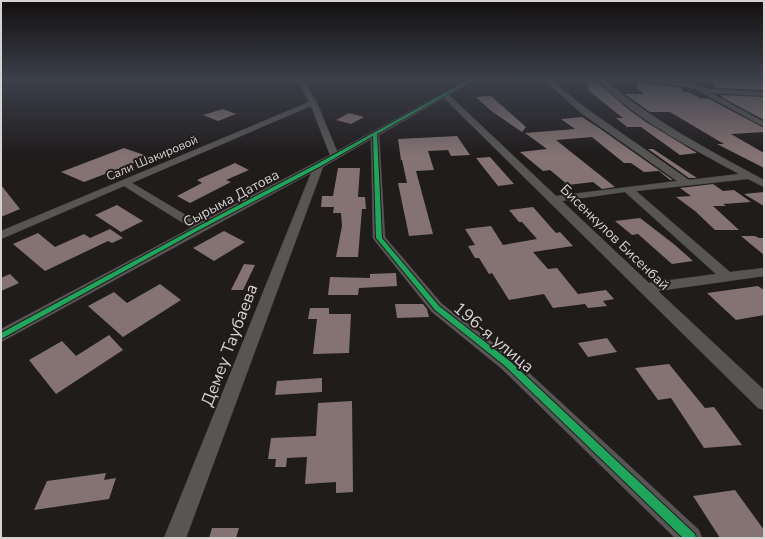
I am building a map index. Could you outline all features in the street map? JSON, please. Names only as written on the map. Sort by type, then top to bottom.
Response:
[{"type":"street","name":"Сали Шакировой","points":[[1,235],[308,105]]},
{"type":"street","points":[[314,105],[335,156]]},
{"type":"street","name":"Сырыма Датова","points":[[1,336],[199,228],[319,165],[427,105]]},
{"type":"street","name":"Бисенкулов Бисенбай","points":[[456,105],[764,402]]},
{"type":"street","points":[[577,105],[687,183]]},
{"type":"street","points":[[630,105],[764,184]]},
{"type":"street","points":[[729,105],[764,125]]},
{"type":"street","name":"196-я улица","points":[[375,134],[379,238],[437,308],[508,364],[691,538]]},
{"type":"street","name":"Демеу Таубаева","points":[[175,538],[319,165]]},
{"type":"street","points":[[554,199],[627,189],[750,176]]},
{"type":"street","points":[[124,182],[199,228]]},
{"type":"street","points":[[627,189],[728,278]]},
{"type":"street","points":[[647,288],[764,272]]},
{"type":"building","points":[[485,105],[501,105],[526,127],[522,132]]},
{"type":"building","points":[[607,105],[624,105],[646,122],[697,153],[680,155],[641,127],[627,127],[616,118],[623,118]]},
{"type":"building","points":[[640,105],[721,105],[764,128],[764,132],[731,134],[764,153],[764,168],[717,144],[724,144],[670,112],[650,112]]},
{"type":"building","points":[[736,105],[764,105],[764,120]]},
{"type":"building","points":[[223,109],[236,114],[218,121],[203,115]]},
{"type":"building","points":[[349,113],[364,117],[351,124],[336,120]]},
{"type":"building","points":[[582,117],[673,180],[670,180],[659,171],[644,172],[631,163],[624,163],[592,137],[556,140],[615,187],[602,189],[593,182],[568,185],[550,170],[543,171],[520,152],[547,149],[525,133],[575,129],[561,119]]},
{"type":"building","points":[[457,136],[470,155],[451,156],[448,150],[428,151],[434,170],[416,171],[433,234],[409,236],[398,183],[407,183],[401,160],[398,139]]},
{"type":"building","points":[[124,148],[150,157],[84,182],[61,172]]},
{"type":"building","points":[[648,149],[653,149],[697,178],[689,178]]},
{"type":"building","points":[[490,157],[514,184],[498,186],[476,158]]},
{"type":"building","points":[[235,163],[249,170],[226,180],[231,182],[190,203],[177,196],[202,183],[197,180]]},
{"type":"building","points":[[338,168],[360,168],[358,197],[365,197],[366,209],[362,209],[358,257],[336,257],[342,226],[341,213],[333,213],[334,207],[321,207],[322,196],[333,196]]},
{"type":"building","points":[[713,184],[723,191],[734,190],[751,202],[723,204],[726,206],[713,206],[739,230],[715,230],[695,211],[676,197],[691,196],[680,188]]},
{"type":"building","points":[[1,185],[20,209],[1,217]]},
{"type":"building","points":[[764,192],[764,206],[744,194]]},
{"type":"building","points":[[117,205],[143,221],[121,232],[95,215]]},
{"type":"building","points":[[533,207],[556,233],[560,232],[573,246],[533,252],[548,269],[557,268],[578,294],[606,290],[614,299],[603,301],[607,306],[588,308],[585,304],[553,308],[544,294],[509,300],[492,273],[489,274],[479,258],[475,258],[468,246],[475,245],[465,229],[491,226],[503,245],[537,239],[509,210]]},
{"type":"building","points":[[640,218],[693,261],[672,264],[638,234],[632,235],[615,221]]},
{"type":"building","points":[[110,229],[123,238],[112,243],[108,241],[45,271],[13,244],[38,233],[55,247],[84,234],[90,238]]},
{"type":"building","points":[[224,231],[245,242],[214,261],[193,248]]},
{"type":"building","points":[[741,236],[755,236],[764,238],[764,255]]},
{"type":"building","points":[[244,264],[255,265],[243,290],[231,290]]},
{"type":"building","points":[[396,273],[397,286],[359,288],[358,295],[328,295],[330,277],[370,278],[370,274]]},
{"type":"building","points":[[10,274],[19,283],[1,291],[1,278]]},
{"type":"building","points":[[160,284],[181,300],[123,337],[88,306],[114,292],[127,303]]},
{"type":"building","points":[[758,286],[764,290],[764,315],[736,320],[707,293]]},
{"type":"building","points":[[395,304],[423,304],[427,309],[429,317],[397,318]]},
{"type":"building","points":[[310,308],[329,308],[329,314],[351,314],[349,353],[313,354],[317,319],[308,319]]},
{"type":"building","points":[[109,335],[123,350],[56,394],[29,360],[62,341],[76,356]]},
{"type":"building","points":[[607,338],[617,352],[588,357],[578,343]]},
{"type":"building","points":[[669,364],[705,408],[714,407],[742,445],[704,448],[671,398],[658,400],[635,368]]},
{"type":"building","points":[[322,378],[322,392],[275,395],[277,381]]},
{"type":"building","points":[[352,401],[353,492],[336,493],[336,482],[305,484],[307,457],[287,458],[286,467],[275,467],[276,459],[268,459],[271,438],[316,436],[318,403]]},
{"type":"building","points":[[106,473],[104,480],[116,478],[109,499],[34,510],[47,481]]},
{"type":"building","points":[[735,490],[764,530],[764,538],[720,538],[693,496]]},
{"type":"building","points":[[212,528],[239,528],[236,538],[209,538]]},
{"type":"cycle path","points":[[1,336],[199,228],[319,165],[427,105]]},
{"type":"cycle path","points":[[375,134],[379,238],[437,308],[508,364],[691,538]]}]
